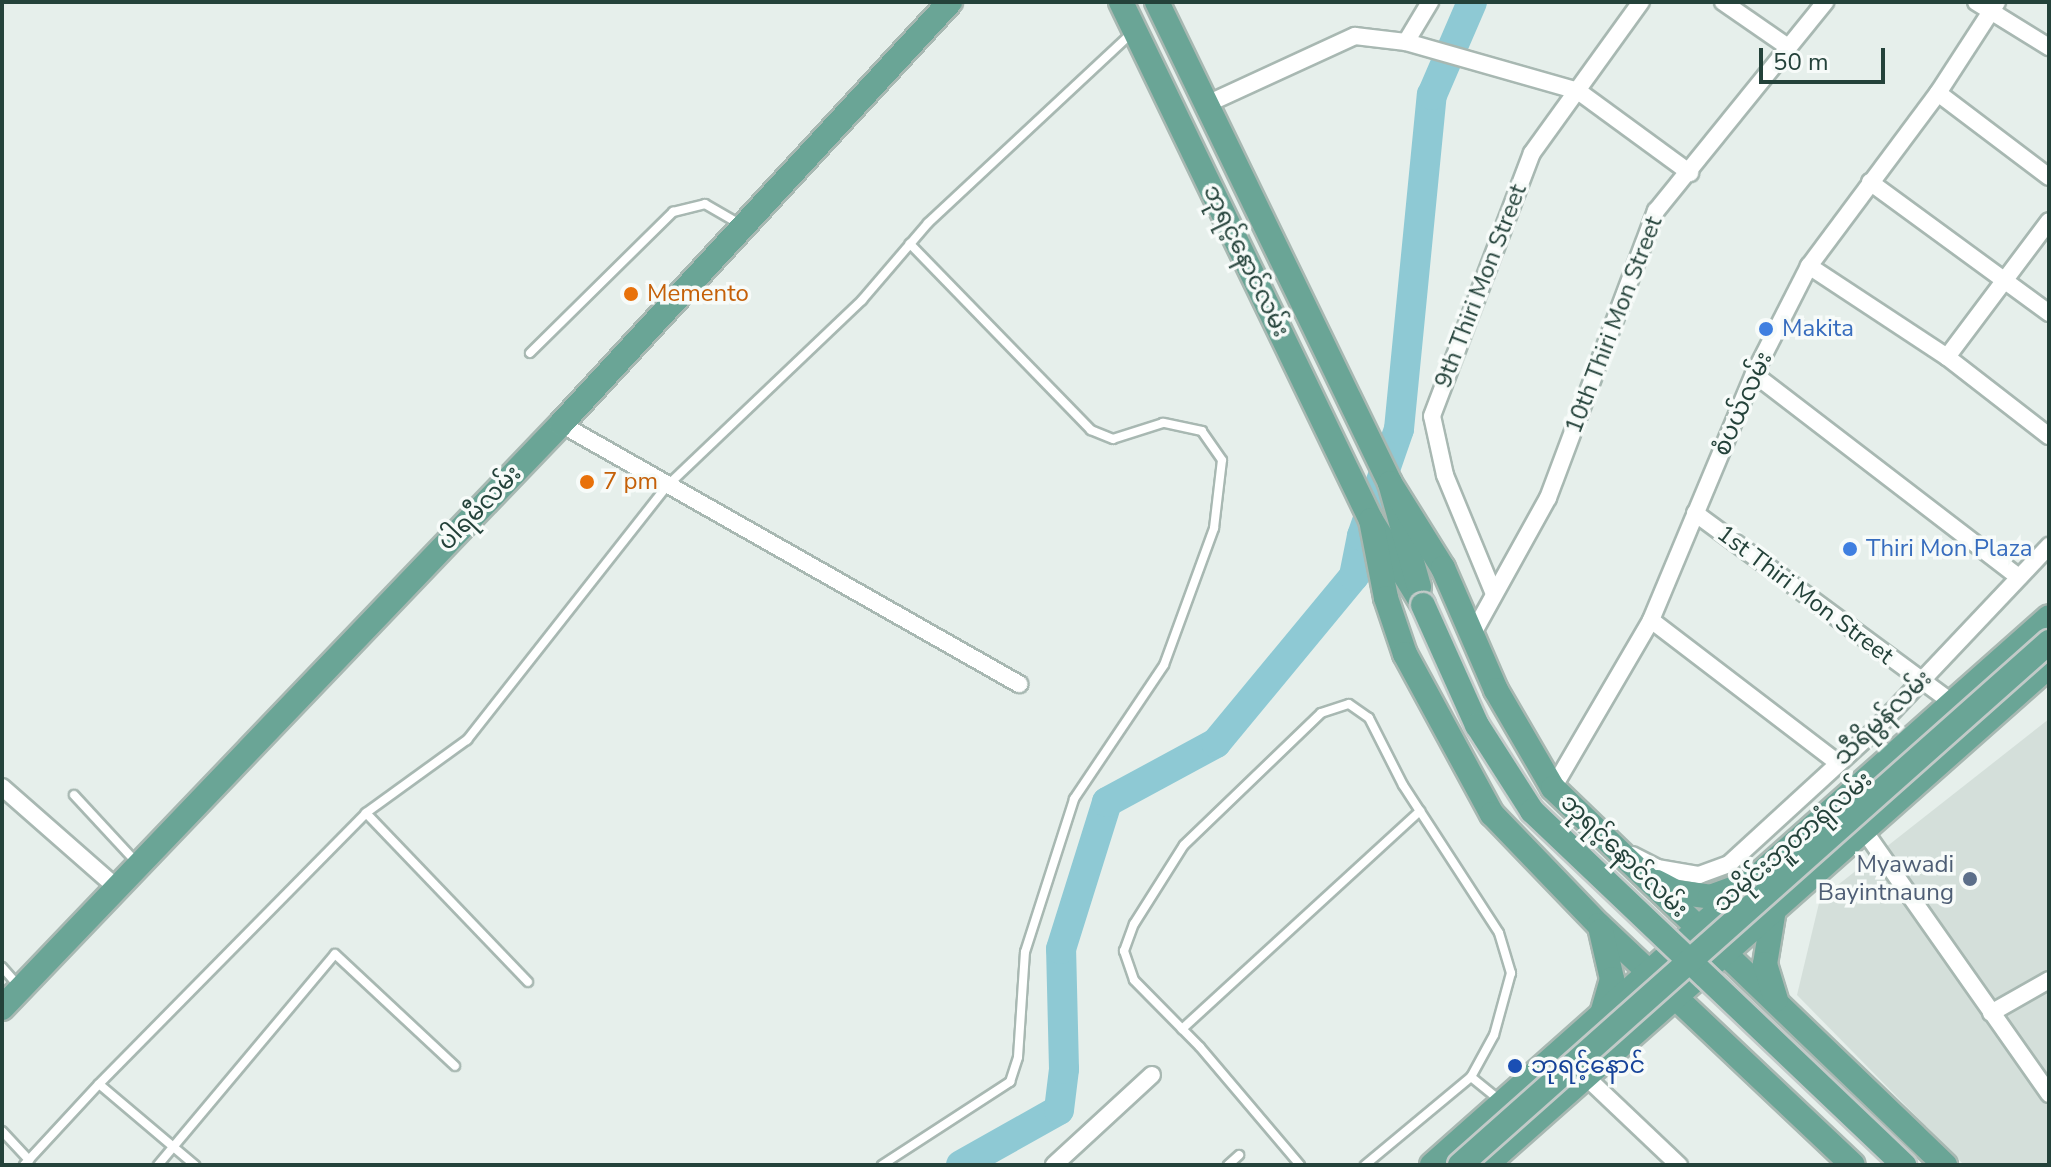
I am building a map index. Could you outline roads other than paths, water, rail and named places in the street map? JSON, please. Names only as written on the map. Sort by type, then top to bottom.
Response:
[{"type":"main road","name":"ပါရမီလမ်း","points":[[2,1008],[561,424],[950,2]]},
{"type":"main road","points":[[1127,16],[1157,2]]},
{"type":"main road","name":"ဘုရင့်နောင်လမ်း","points":[[1157,2],[1390,483],[1443,568],[1522,740],[1553,788],[1945,1165]]},
{"type":"main road","name":"ဘုရင့်နောင်လမ်း","points":[[1127,16],[1371,520],[1423,605],[1477,725],[1532,811],[1904,1165]]},
{"type":"main road","name":"ဘုရင့်နောင်လမ်း","points":[[1390,483],[1423,605]]},
{"type":"main road","name":"ဘုရင့်နောင်လမ်း","points":[[1371,520],[1386,598],[1405,654],[1470,780],[1515,840],[1599,925],[1853,1165]]},
{"type":"main road","name":"သမိုင်းဘူတာရုံလမ်း","points":[[1432,1165],[1696,926],[1954,704],[2049,617]]},
{"type":"main road","points":[[1460,1165],[2049,642]]},
{"type":"main road","name":"သမိုင်းဘူတာရုံလမ်း","points":[[1501,1161],[1584,1075],[1775,903],[2049,666]]},
{"type":"main road","points":[[1645,876],[1676,892],[1710,897],[1742,886]]},
{"type":"main road","points":[[1775,903],[1765,964],[1777,1001]]},
{"type":"main road","points":[[1599,925],[1612,979],[1603,1011]]},
{"type":"street","points":[[1406,42],[1430,2]]},
{"type":"street","name":"9th Thiri Mon Street","points":[[1494,594],[1445,475],[1432,416],[1532,153],[1641,2]]},
{"type":"street","points":[[1723,2],[1788,47]]},
{"type":"street","name":"10th Thiri Mon Street","points":[[1472,635],[1548,498],[1656,211],[1690,173],[1825,2]]},
{"type":"street","points":[[1988,5],[2049,47]]},
{"type":"street","name":"စံပယ်လမ်း","points":[[1553,788],[1651,620],[1754,374],[1809,266],[1938,93],[1988,5]]},
{"type":"street","points":[[1207,104],[1341,40],[1355,36],[1406,42],[1578,91],[1690,173]]},
{"type":"street","points":[[1938,93],[2049,177]]},
{"type":"street","points":[[1870,182],[2049,313]]},
{"type":"street","points":[[1947,357],[2049,221]]},
{"type":"street","points":[[1809,266],[1947,357],[2049,436]]},
{"type":"street","points":[[1754,374],[2019,577]]},
{"type":"street","points":[[561,424],[1019,684]]},
{"type":"street","name":"1st Thiri Mon Street","points":[[1695,513],[1954,704]]},
{"type":"street","name":"သီရိမွန်လမ်း","points":[[1614,846],[1657,868],[1699,875],[1729,864],[1922,682],[2049,546]]},
{"type":"street","points":[[1651,620],[1838,763]]},
{"type":"street","points":[[2,787],[116,887]]},
{"type":"street","points":[[1863,829],[2049,1094]]},
{"type":"street","points":[[1991,1013],[2049,980]]},
{"type":"street","points":[[1054,1165],[1152,1075]]},
{"type":"street","points":[[1584,1075],[1679,1165]]},
{"type":"lane","points":[[2,1131],[26,1162],[366,813],[467,740],[668,485],[862,300],[910,244],[1127,16]]},
{"type":"lane","points":[[530,353],[673,212],[705,204],[743,226]]},
{"type":"lane","points":[[882,1165],[1010,1082],[1018,1057],[1025,952],[1074,799],[1164,665],[1214,528],[1222,460],[1202,431],[1163,423],[1113,439],[1091,430],[910,244]]},
{"type":"lane","points":[[1300,1165],[1182,1029],[1134,980],[1124,951],[1134,924],[1184,845],[1321,713],[1349,704],[1369,718],[1420,811],[1499,933],[1511,973],[1494,1035],[1471,1077],[1365,1165]]},
{"type":"lane","points":[[74,795],[138,864]]},
{"type":"lane","points":[[1182,1029],[1420,811]]},
{"type":"lane","points":[[366,813],[528,982]]},
{"type":"lane","points":[[158,1165],[335,954],[455,1066]]},
{"type":"lane","points":[[2,967],[20,988]]},
{"type":"lane","points":[[1471,1077],[1502,1103]]},
{"type":"lane","points":[[99,1084],[195,1165]]},
{"type":"lane","points":[[1228,1165],[1239,1155]]},
{"type":"waterway","points":[[961,1165],[1059,1110],[1064,1069],[1061,949],[1107,802],[1216,743],[1354,576],[1362,536],[1399,429],[1432,95],[1472,2]]},
{"type":"place","name":"Memento","points":[[631,294]]},
{"type":"place","name":"Makita","points":[[1766,329]]},
{"type":"place","name":"7 pm","points":[[587,482]]},
{"type":"place","name":"Thiri Mon Plaza","points":[[1850,549]]},
{"type":"place","name":"Myawadi Bayintnaung","points":[[1970,879]]},
{"type":"place","name":"ဘုရင့်နောင်","points":[[1515,1066]]}]
